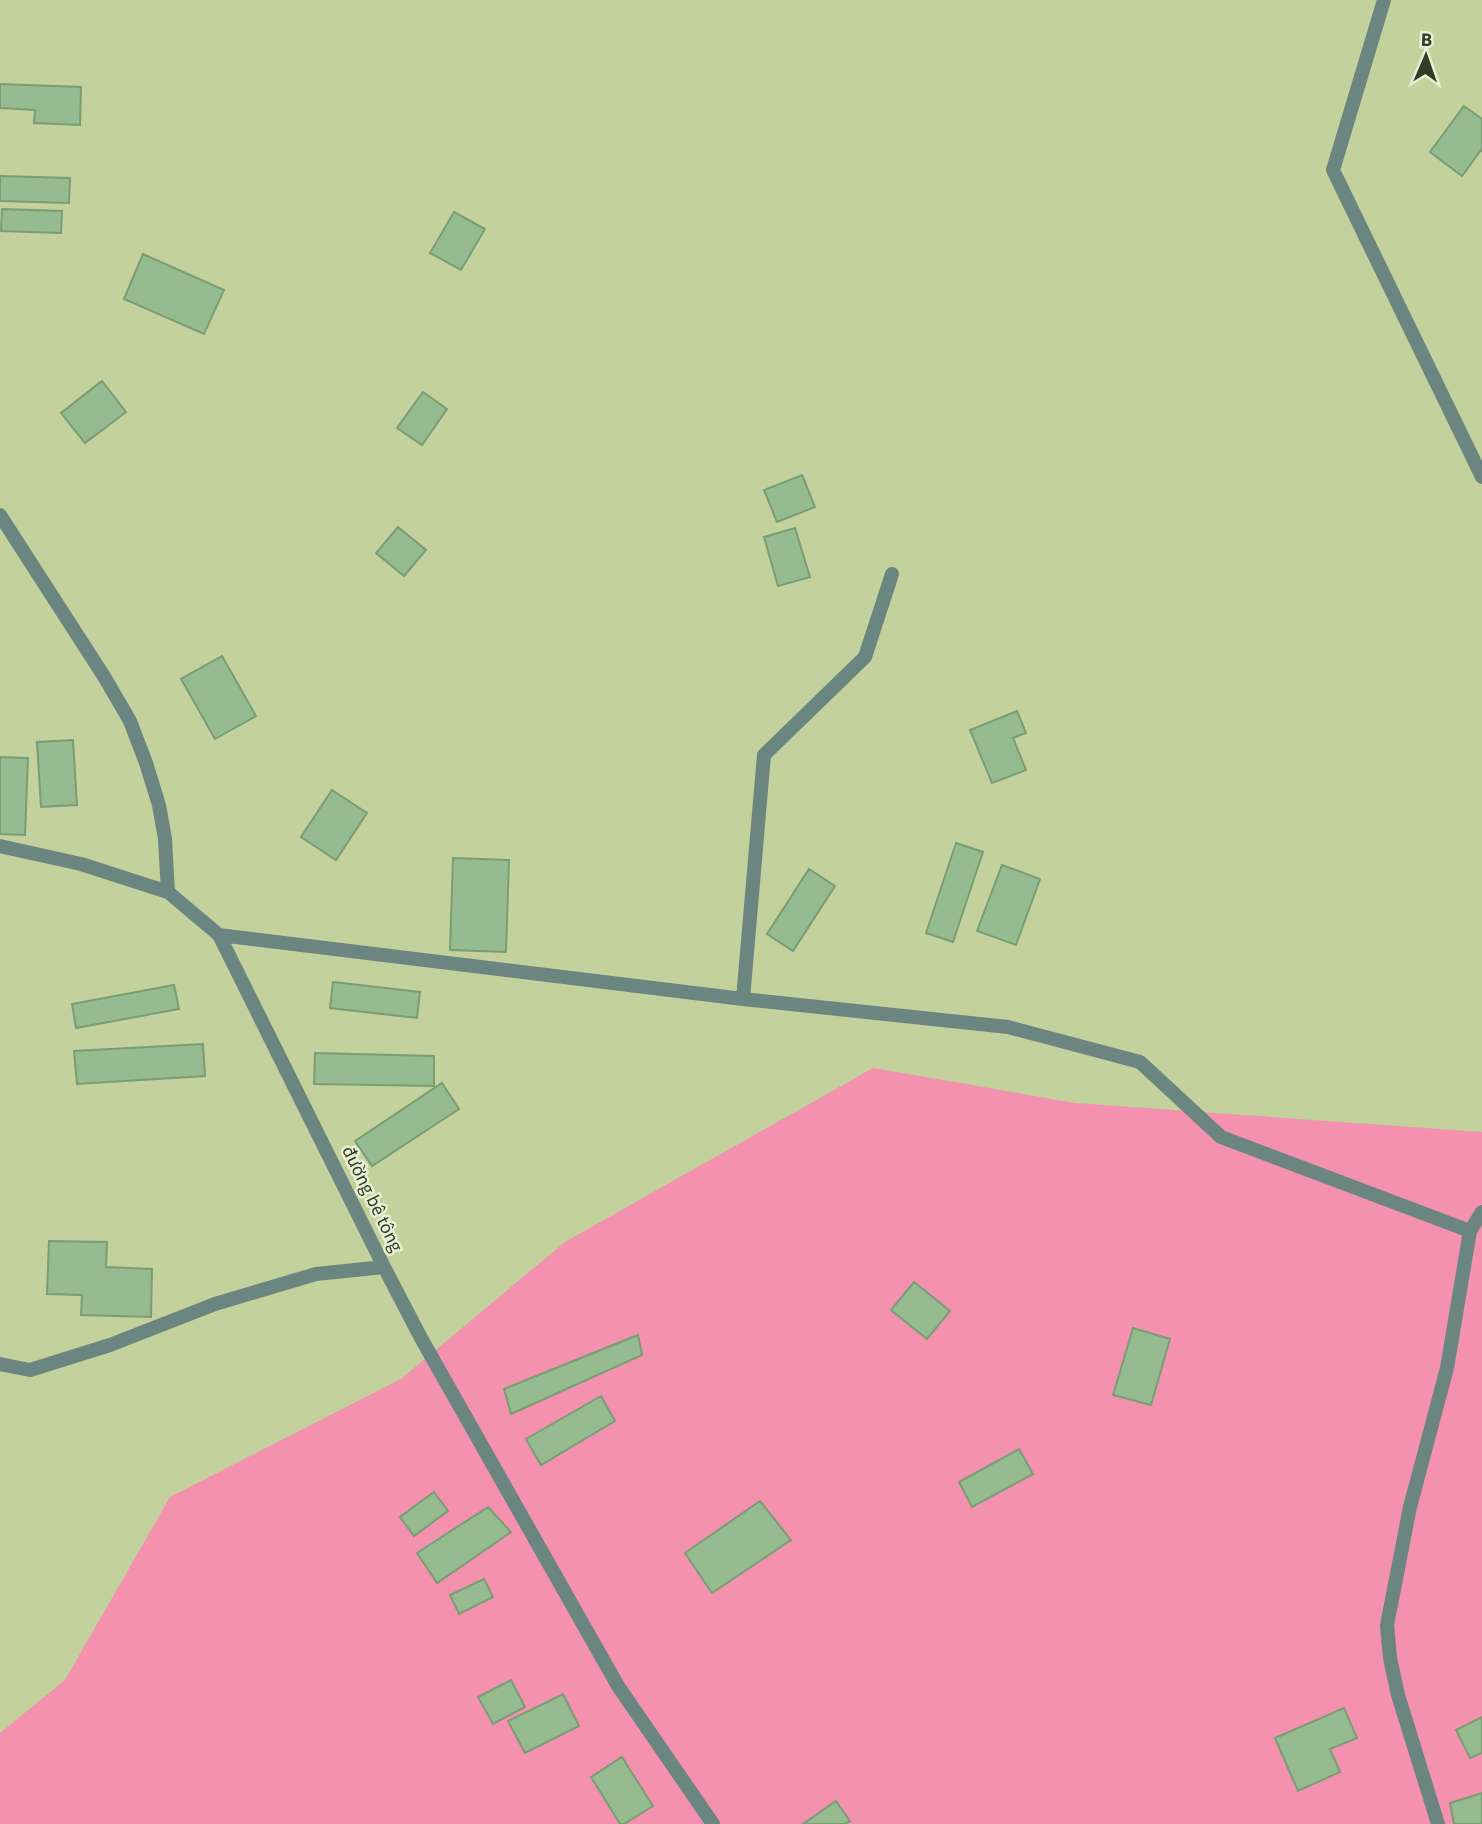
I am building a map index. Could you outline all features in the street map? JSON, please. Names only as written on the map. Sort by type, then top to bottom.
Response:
[{"type":"street","points":[[1384,0],[1333,170],[1482,477]]},
{"type":"street","points":[[0,515],[130,721],[159,805],[166,839],[168,892]]},
{"type":"street","points":[[743,999],[764,755],[864,657],[892,574]]},
{"type":"street","name":"đường bê tông","points":[[0,846],[81,864],[168,892],[219,935],[421,1338],[618,1686],[713,1824]]},
{"type":"street","points":[[219,935],[743,999],[1008,1027],[1140,1062],[1221,1137],[1470,1231]]},
{"type":"street","points":[[1438,1824],[1398,1695],[1390,1658],[1387,1625],[1410,1507],[1447,1368],[1470,1231],[1482,1212]]},
{"type":"street","points":[[0,1364],[30,1370],[110,1345],[215,1304],[316,1274],[384,1267]]},
{"type":"shaded area","points":[[873,1068],[1075,1103],[1482,1132],[1482,1824],[0,1824],[0,1733],[65,1680],[170,1497],[401,1379],[565,1242]]},
{"type":"building","points":[[0,84],[81,87],[80,125],[34,123],[35,110],[0,108]]},
{"type":"building","points":[[1464,106],[1482,119],[1482,151],[1462,176],[1430,152]]},
{"type":"building","points":[[0,176],[70,178],[69,203],[0,201]]},
{"type":"building","points":[[2,209],[62,211],[61,233],[1,231]]},
{"type":"building","points":[[454,212],[485,229],[461,270],[430,253]]},
{"type":"building","points":[[143,254],[224,290],[204,334],[124,299]]},
{"type":"building","points":[[102,381],[126,412],[85,443],[61,413]]},
{"type":"building","points":[[423,392],[447,409],[422,445],[397,428]]},
{"type":"building","points":[[802,475],[815,507],[777,522],[764,490]]},
{"type":"building","points":[[398,527],[426,550],[404,576],[376,553]]},
{"type":"building","points":[[795,528],[810,577],[778,586],[764,537]]},
{"type":"building","points":[[222,656],[256,716],[215,739],[181,679]]},
{"type":"building","points":[[1017,711],[1026,733],[1013,738],[1026,770],[992,783],[970,730]]},
{"type":"building","points":[[73,740],[77,805],[41,807],[37,742]]},
{"type":"building","points":[[0,757],[28,758],[25,835],[0,834]]},
{"type":"building","points":[[332,790],[367,813],[336,860],[301,837]]},
{"type":"building","points":[[956,843],[983,852],[953,942],[926,933]]},
{"type":"building","points":[[453,858],[509,860],[506,952],[450,950]]},
{"type":"building","points":[[1002,865],[1040,879],[1016,945],[977,931]]},
{"type":"building","points":[[809,869],[835,886],[793,951],[767,934]]},
{"type":"building","points":[[333,982],[420,992],[417,1018],[330,1008]]},
{"type":"building","points":[[174,985],[179,1009],[76,1028],[72,1004]]},
{"type":"building","points":[[203,1044],[205,1076],[77,1084],[74,1051]]},
{"type":"building","points":[[315,1053],[434,1056],[434,1086],[314,1084]]},
{"type":"building","points":[[442,1083],[459,1109],[372,1166],[355,1141]]},
{"type":"building","points":[[49,1241],[107,1242],[106,1267],[152,1269],[151,1317],[81,1315],[82,1295],[47,1294]]},
{"type":"building","points":[[914,1282],[950,1311],[927,1339],[891,1310]]},
{"type":"building","points":[[1133,1328],[1170,1339],[1151,1405],[1113,1395]]},
{"type":"building","points":[[638,1335],[642,1355],[511,1414],[504,1389]]},
{"type":"building","points":[[601,1396],[615,1421],[541,1465],[526,1439]]},
{"type":"building","points":[[1019,1449],[1033,1474],[972,1507],[959,1482]]},
{"type":"building","points":[[434,1492],[448,1511],[414,1536],[400,1517]]},
{"type":"building","points":[[760,1501],[791,1540],[712,1593],[685,1553]]},
{"type":"building","points":[[488,1507],[511,1532],[437,1583],[417,1553]]},
{"type":"building","points":[[484,1579],[493,1597],[459,1614],[450,1595]]},
{"type":"building","points":[[511,1680],[525,1707],[493,1724],[478,1697]]},
{"type":"building","points":[[563,1694],[579,1726],[525,1753],[508,1721]]},
{"type":"building","points":[[1344,1708],[1357,1738],[1330,1749],[1340,1772],[1298,1791],[1275,1738]]},
{"type":"building","points":[[1482,1717],[1482,1753],[1470,1758],[1456,1730]]},
{"type":"building","points":[[622,1757],[653,1806],[620,1824],[591,1777]]},
{"type":"building","points":[[1482,1793],[1482,1824],[1454,1824],[1450,1803]]},
{"type":"building","points":[[836,1801],[850,1821],[845,1824],[803,1824]]}]
